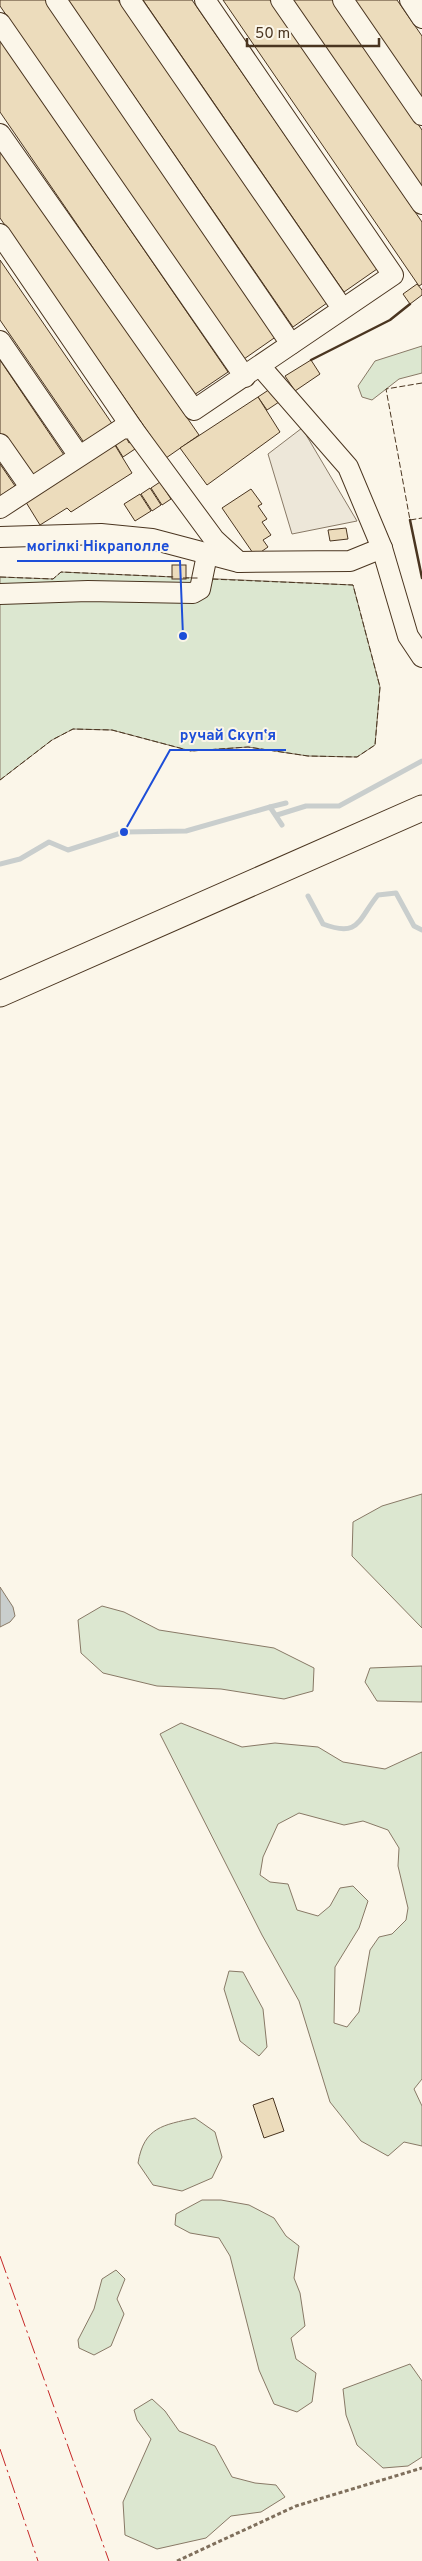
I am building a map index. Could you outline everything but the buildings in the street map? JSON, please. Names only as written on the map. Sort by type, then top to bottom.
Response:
[{"type":"main road","points":[[0,994],[422,808]]},
{"type":"lane","points":[[56,0],[291,344]]},
{"type":"lane","points":[[130,0],[342,308]]},
{"type":"lane","points":[[0,134],[194,410],[393,275],[205,0]]},
{"type":"lane","points":[[281,0],[422,204]]},
{"type":"lane","points":[[343,0],[422,115]]},
{"type":"lane","points":[[410,0],[422,18]]},
{"type":"lane","points":[[0,23],[253,371],[348,467],[382,548],[408,636],[422,657]]},
{"type":"lane","points":[[0,234],[133,429],[214,539],[239,562]]},
{"type":"lane","points":[[0,341],[80,456]]},
{"type":"lane","points":[[0,508],[123,428],[133,429]]},
{"type":"lane","points":[[0,444],[30,487]]},
{"type":"lane","points":[[0,537],[101,534],[152,539],[239,562],[350,561],[382,548]]},
{"type":"lane","points":[[0,594],[88,591],[193,593],[200,589],[207,555]]},
{"type":"path","points":[[177,2561],[296,2506],[422,2468]]},
{"type":"green space","points":[[422,346],[422,373],[399,379],[372,400],[362,397],[358,386],[375,361]]},
{"type":"green space","points":[[61,572],[353,585],[380,687],[375,745],[357,757],[308,756],[248,747],[191,751],[112,730],[73,729],[52,740],[0,780],[0,577],[53,579]]},
{"type":"green space","points":[[422,1494],[422,1628],[352,1556],[353,1522],[382,1506]]},
{"type":"green space","points":[[102,1606],[124,1612],[159,1630],[274,1648],[314,1668],[313,1691],[284,1699],[221,1689],[157,1686],[103,1673],[81,1653],[78,1620]]},
{"type":"green space","points":[[422,1666],[422,1702],[377,1701],[365,1682],[370,1668]]},
{"type":"green space","points":[[181,1723],[242,1747],[275,1743],[318,1747],[343,1762],[385,1769],[422,1752],[422,2079],[414,2089],[422,2106],[422,2146],[404,2142],[388,2156],[361,2141],[330,2102],[299,2001],[262,1935],[160,1734]],"holes":[[[299,1813],[344,1825],[363,1821],[388,1830],[399,1848],[398,1866],[408,1908],[406,1920],[392,1934],[379,1937],[370,1950],[359,2012],[347,2027],[334,2023],[335,1967],[359,1928],[368,1901],[353,1886],[340,1888],[330,1906],[318,1916],[297,1910],[288,1884],[270,1882],[260,1875],[263,1857],[278,1824]]]},
{"type":"green space","points":[[229,1971],[243,1972],[263,2009],[267,2047],[259,2056],[240,2041],[224,1989]]},
{"type":"green space","points":[[195,2118],[215,2132],[222,2157],[212,2178],[182,2191],[153,2185],[138,2163],[145,2142],[150,2135],[164,2126]]},
{"type":"green space","points":[[202,2200],[221,2200],[249,2205],[274,2218],[286,2236],[299,2246],[294,2278],[300,2293],[305,2326],[291,2338],[296,2359],[316,2373],[312,2402],[297,2412],[274,2404],[259,2370],[230,2256],[219,2238],[190,2233],[175,2225],[176,2214]]},
{"type":"green space","points":[[116,2270],[125,2279],[117,2299],[124,2314],[111,2346],[94,2355],[79,2348],[78,2340],[94,2309],[102,2279]]},
{"type":"green space","points":[[410,2364],[422,2381],[422,2457],[408,2466],[383,2468],[357,2445],[346,2415],[343,2389]]},
{"type":"green space","points":[[152,2399],[165,2411],[179,2431],[215,2446],[232,2477],[255,2483],[276,2485],[285,2497],[261,2512],[231,2516],[206,2538],[157,2549],[125,2535],[123,2502],[151,2439],[137,2420],[134,2410]]},
{"type":"shaded area","points":[[302,428],[357,521],[292,534],[268,454]]},
{"type":"shaded area","points":[[0,1587],[13,1607],[15,1616],[10,1622],[0,1627]]},
{"type":"waterway","points":[[277,815],[306,806],[339,806],[422,761]]},
{"type":"waterway","points":[[270,807],[286,803]]},
{"type":"waterway","points":[[0,864],[20,859],[49,842],[68,850],[124,832],[186,831],[270,807],[282,825]]},
{"type":"waterway","points":[[308,896],[323,924],[344,929],[357,924],[378,895],[396,893],[414,926],[422,930]]},
{"type":"fence","points":[[422,383],[386,389],[410,520],[422,518]]},
{"type":"fence","points":[[0,577],[53,579],[61,572],[175,577]]},
{"type":"fence","points":[[183,578],[198,578]]},
{"type":"fence","points":[[0,780],[52,740],[73,729],[112,730],[191,751],[248,747],[308,756],[357,757],[375,745],[380,687],[353,585],[210,579]]},
{"type":"wall","points":[[311,360],[390,320],[410,304]]},
{"type":"wall","points":[[410,520],[422,578]]},
{"type":"power","points":[[0,2256],[109,2561]]},
{"type":"power","points":[[0,2449],[38,2561]]},
{"type":"place","name":"могілкі Нікраполле","points":[[183,636]]},
{"type":"place","name":"ручай Скупʼя","points":[[124,832]]}]
